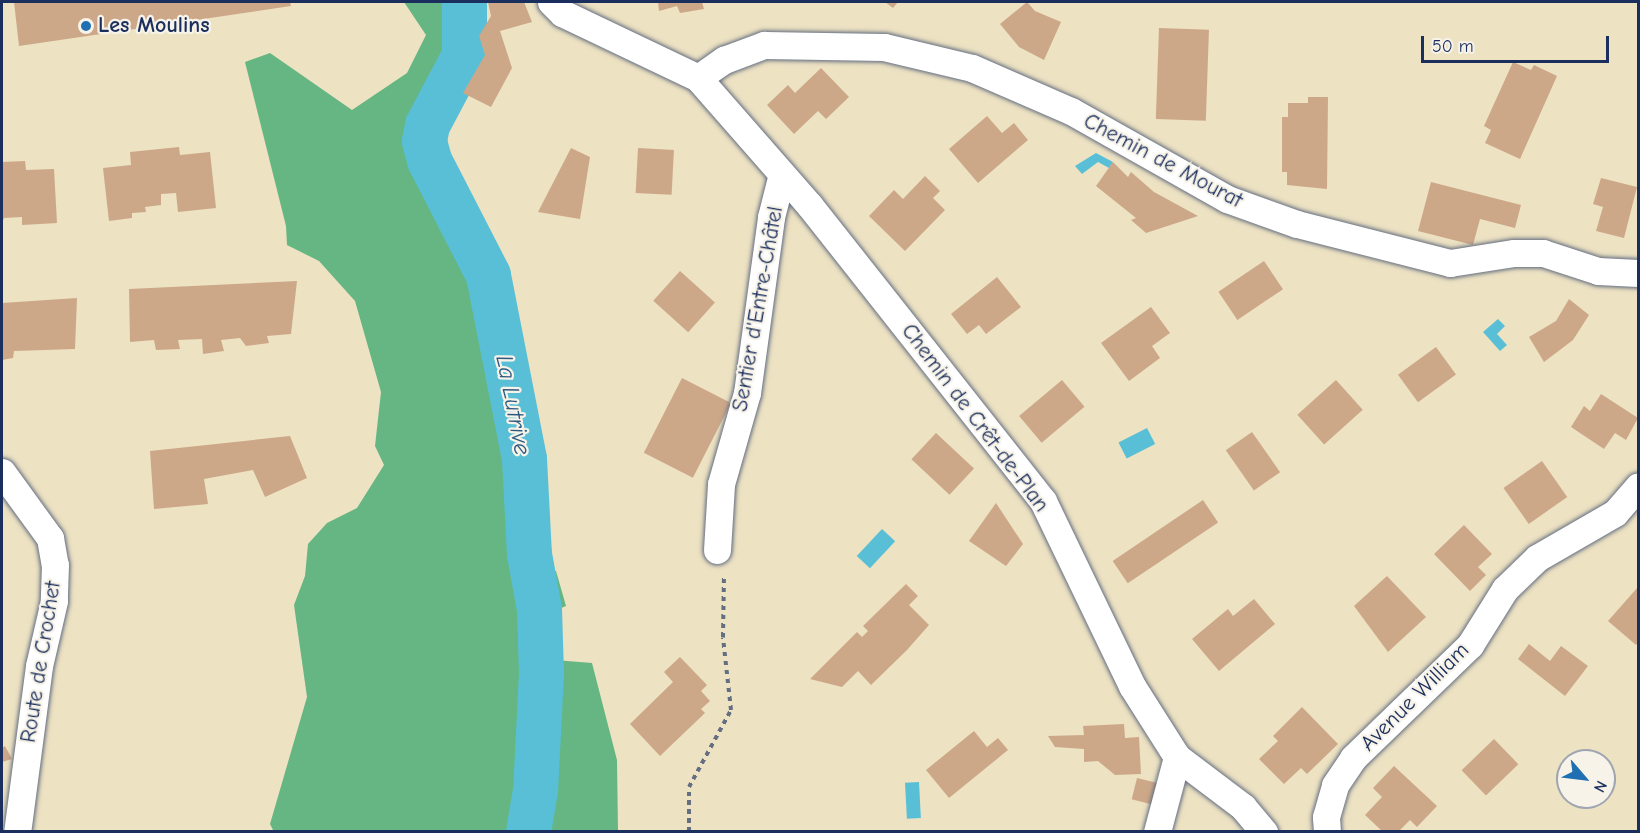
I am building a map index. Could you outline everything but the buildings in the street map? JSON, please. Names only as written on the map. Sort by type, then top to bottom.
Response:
[{"type":"street","points":[[551,2],[562,14],[698,78]]},
{"type":"street","name":"Chemin de Mourat","points":[[698,78],[724,60],[764,45],[884,47],[972,68],[1071,111],[1227,198],[1297,224],[1450,262],[1514,253],[1543,254],[1598,271],[1638,273]]},
{"type":"street","name":"Chemin de Crêt-de-Plan","points":[[698,78],[782,174],[1043,501],[1132,686],[1177,757],[1243,807],[1264,831]]},
{"type":"street","name":"Sentier d'Entre-Châtel","points":[[717,550],[721,484],[747,393],[771,217],[782,174]]},
{"type":"street","name":"Route de Crochet","points":[[2,472],[50,538],[55,565],[54,601],[39,666],[17,831]]},
{"type":"street","name":"Avenue William","points":[[1326,831],[1326,817],[1335,784],[1353,758],[1470,645],[1505,590],[1537,558],[1615,513],[1638,487]]},
{"type":"street","points":[[1157,831],[1177,757]]},
{"type":"green space","points":[[404,2],[474,2],[476,28],[427,138],[517,436],[523,572],[556,571],[566,606],[535,619],[542,659],[592,663],[617,760],[618,831],[274,832],[270,824],[307,697],[294,605],[305,576],[308,544],[327,523],[357,508],[384,465],[375,446],[381,392],[355,301],[319,261],[287,245],[286,226],[245,62],[270,53],[352,110],[407,73],[426,35]]},
{"type":"water","points":[[1096,153],[1113,162],[1109,168],[1098,162],[1082,174],[1075,166]]},
{"type":"water","points":[[1498,319],[1505,326],[1497,334],[1507,345],[1500,351],[1483,332]]},
{"type":"water","points":[[1147,428],[1155,444],[1127,459],[1118,443]]},
{"type":"water","points":[[882,529],[895,541],[870,568],[857,556]]},
{"type":"water","points":[[919,782],[921,818],[907,819],[905,783]]},
{"type":"waterway","name":"La Lutrive","points":[[464,2],[464,55],[427,125],[424,141],[429,160],[488,275],[524,459],[529,554],[539,609],[541,673],[535,790],[528,832]]},
{"type":"place","name":"Les Moulins","points":[[86,26]]}]
